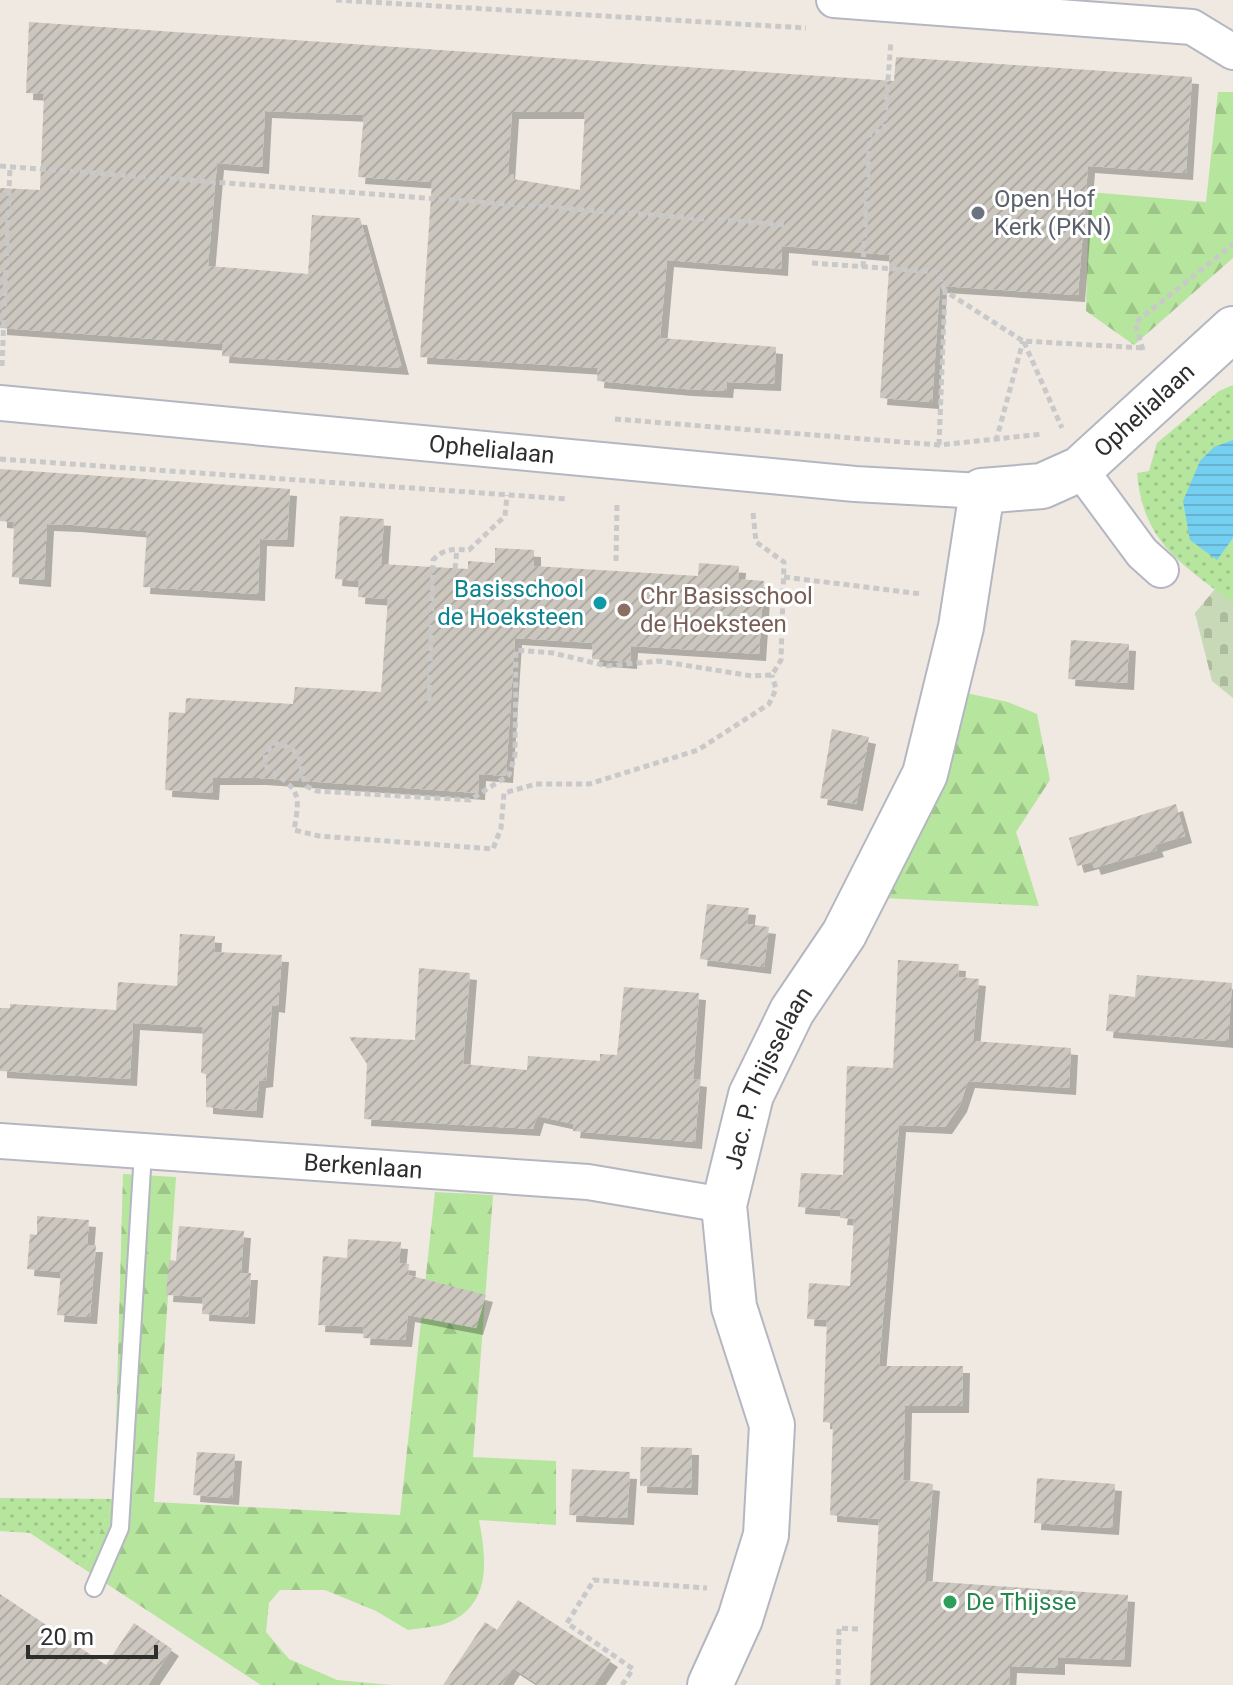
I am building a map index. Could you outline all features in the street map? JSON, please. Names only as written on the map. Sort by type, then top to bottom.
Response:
[{"type":"street","points":[[834,0],[1193,13],[1233,52]]},
{"type":"street","name":"Ophelialaan","points":[[1161,570],[1142,553],[1072,450],[1222,339]]},
{"type":"street","name":"Ophelialaan","points":[[1,403],[824,481],[982,491]]},
{"type":"street","points":[[982,491],[1042,486],[1072,450]]},
{"type":"street","name":"Jac. P. Thijsselaan","points":[[710,1685],[740,1619],[766,1535],[772,1425],[734,1307],[724,1205],[751,1095],[792,1011],[844,934],[925,774],[961,627],[982,491]]},
{"type":"street","name":"Berkenlaan","points":[[0,1141],[588,1182],[724,1205]]},
{"type":"lane","points":[[94,1588],[120,1528],[143,1152]]},
{"type":"path","points":[[336,0],[815,29]]},
{"type":"path","points":[[863,267],[870,132],[884,131],[894,4]]},
{"type":"path","points":[[0,166],[786,225]]},
{"type":"path","points":[[1,403],[10,167]]},
{"type":"path","points":[[1144,348],[1135,323],[1233,244]]},
{"type":"path","points":[[812,263],[937,272],[945,291],[937,488]]},
{"type":"path","points":[[945,291],[1023,341],[1144,348],[1222,339]]},
{"type":"path","points":[[982,491],[1023,341]]},
{"type":"path","points":[[1023,341],[1072,450]]},
{"type":"path","points":[[1134,359],[1144,348]]},
{"type":"path","points":[[1072,450],[1073,421]]},
{"type":"path","points":[[939,445],[996,441],[1072,450]]},
{"type":"path","points":[[0,459],[570,500]]},
{"type":"path","points":[[429,701],[433,560],[441,552],[469,550],[505,516],[507,495]]},
{"type":"path","points":[[602,502],[633,504]]},
{"type":"path","points":[[616,561],[617,503]]},
{"type":"path","points":[[738,511],[768,513]]},
{"type":"path","points":[[504,793],[536,784],[589,784],[698,750],[769,704],[776,689],[772,675],[781,660],[784,562],[756,542],[753,512]]},
{"type":"path","points":[[455,569],[457,549]]},
{"type":"path","points":[[784,577],[930,595]]},
{"type":"path","points":[[299,797],[292,785],[267,768],[265,754],[274,743],[291,747],[300,755],[306,786],[299,797],[294,830],[319,836],[493,849],[501,828],[504,793],[515,755],[516,650],[553,653],[607,666],[659,661],[752,676],[772,675]]},
{"type":"path","points":[[306,786],[317,791],[470,800],[509,775]]},
{"type":"path","points":[[622,1685],[633,1669],[567,1623],[594,1580],[748,1591]]},
{"type":"path","points":[[838,1685],[839,1628],[858,1629]]},
{"type":"green space","points":[[1218,92],[1233,92],[1233,258],[1134,345],[1086,311],[1089,192],[1206,202]]},
{"type":"green space","points":[[1233,385],[1233,603],[1168,550],[1147,517],[1137,473],[1149,471],[1157,443],[1219,391]]},
{"type":"green space","points":[[1215,589],[1233,602],[1233,698],[1212,681],[1195,613]]},
{"type":"green space","points":[[966,693],[1008,702],[1037,714],[1050,780],[1016,832],[1039,906],[884,898],[933,799],[952,747]]},
{"type":"green space","points":[[123,1174],[176,1177],[154,1502],[400,1515],[435,1192],[493,1195],[473,1457],[556,1461],[556,1525],[479,1520],[484,1563],[480,1590],[465,1612],[442,1625],[408,1630],[376,1611],[325,1590],[280,1590],[269,1603],[266,1632],[289,1659],[337,1680],[392,1685],[261,1685],[84,1569],[114,1499]]},
{"type":"green space","points":[[0,1498],[114,1499],[84,1569],[30,1533],[0,1531]]},
{"type":"water","points":[[1233,440],[1233,538],[1217,560],[1190,540],[1183,501],[1200,461],[1214,447]]},
{"type":"building","points":[[29,22],[894,81],[896,57],[1192,77],[1186,173],[1088,166],[1078,295],[940,286],[932,402],[880,398],[890,255],[782,246],[781,269],[667,260],[660,338],[776,347],[774,384],[727,382],[726,391],[685,389],[597,381],[598,368],[420,357],[432,182],[358,177],[364,115],[265,111],[262,167],[217,163],[208,266],[308,274],[312,215],[360,218],[402,368],[222,356],[223,344],[0,328],[0,188],[40,190],[44,94],[26,93]],"holes":[[[512,112],[585,112],[580,190],[513,179],[514,174],[508,174]]]},
{"type":"building","points":[[0,469],[290,489],[287,540],[260,539],[258,594],[143,587],[147,531],[73,525],[47,524],[44,580],[12,577],[14,522],[0,521]]},
{"type":"building","points":[[340,516],[384,519],[381,564],[468,569],[468,561],[495,563],[495,548],[534,550],[534,566],[698,576],[699,563],[739,566],[738,579],[764,581],[759,654],[631,646],[630,662],[592,659],[593,643],[515,638],[506,776],[479,774],[478,793],[259,778],[213,778],[212,793],[165,790],[169,712],[185,713],[186,698],[293,704],[295,687],[381,692],[388,599],[358,597],[359,581],[335,579]]},
{"type":"building","points":[[1071,640],[1129,644],[1127,683],[1068,679]]},
{"type":"building","points":[[832,729],[869,737],[856,804],[820,798]]},
{"type":"building","points":[[1176,804],[1185,836],[1155,845],[1157,850],[1094,868],[1092,862],[1077,866],[1069,838]]},
{"type":"building","points":[[707,904],[749,908],[747,924],[769,927],[764,967],[700,959]]},
{"type":"building","points":[[180,934],[215,936],[214,952],[282,955],[278,1006],[272,1005],[266,1080],[259,1081],[256,1111],[206,1107],[206,1074],[201,1073],[203,1027],[133,1023],[130,1079],[0,1071],[0,1008],[10,1008],[10,1004],[116,1010],[118,982],[177,986]]},
{"type":"building","points":[[898,960],[959,964],[958,977],[979,979],[973,1041],[1071,1048],[1069,1088],[968,1081],[960,1105],[945,1127],[899,1125],[879,1366],[963,1366],[962,1406],[905,1406],[903,1480],[933,1484],[925,1581],[1128,1595],[1124,1660],[1058,1657],[1058,1668],[1010,1666],[1009,1685],[870,1685],[879,1519],[830,1515],[833,1423],[823,1422],[827,1320],[807,1319],[809,1283],[850,1286],[854,1219],[840,1218],[841,1210],[798,1207],[801,1173],[843,1175],[847,1066],[893,1068]]},
{"type":"building","points":[[419,968],[470,973],[463,1064],[527,1070],[528,1056],[600,1061],[600,1054],[617,1055],[624,987],[699,993],[693,1079],[700,1080],[695,1142],[573,1131],[574,1124],[537,1116],[533,1129],[364,1119],[367,1064],[349,1037],[415,1040]]},
{"type":"building","points":[[1137,975],[1232,983],[1228,1041],[1106,1031],[1109,994],[1135,997]]},
{"type":"building","points":[[37,1216],[89,1220],[87,1245],[96,1245],[90,1317],[57,1315],[61,1272],[27,1269],[30,1234],[37,1235]]},
{"type":"building","points":[[179,1226],[244,1231],[241,1273],[251,1273],[248,1317],[202,1314],[203,1297],[166,1295],[169,1260],[176,1261]]},
{"type":"building","points":[[348,1239],[401,1242],[399,1263],[409,1264],[408,1275],[486,1295],[476,1328],[408,1315],[405,1340],[363,1338],[364,1327],[318,1325],[323,1256],[347,1258]]},
{"type":"building","points":[[641,1447],[692,1448],[691,1488],[640,1486]]},
{"type":"building","points":[[197,1452],[235,1454],[232,1498],[193,1495]]},
{"type":"building","points":[[572,1469],[630,1472],[627,1518],[569,1515]]},
{"type":"building","points":[[1037,1478],[1115,1484],[1112,1528],[1034,1523]]},
{"type":"building","points":[[0,1594],[106,1665],[134,1623],[172,1649],[148,1685],[0,1685]]},
{"type":"building","points":[[518,1600],[611,1660],[594,1685],[539,1685],[513,1668],[502,1685],[443,1685],[485,1622],[497,1630]]},
{"type":"place","name":"Open Hof Kerk (PKN)","points":[[978,213]]},
{"type":"place","name":"Basisschool de Hoeksteen","points":[[600,603]]},
{"type":"place","name":"Chr Basisschool de Hoeksteen","points":[[624,610]]},
{"type":"place","name":"De Thijsse","points":[[950,1602]]}]
